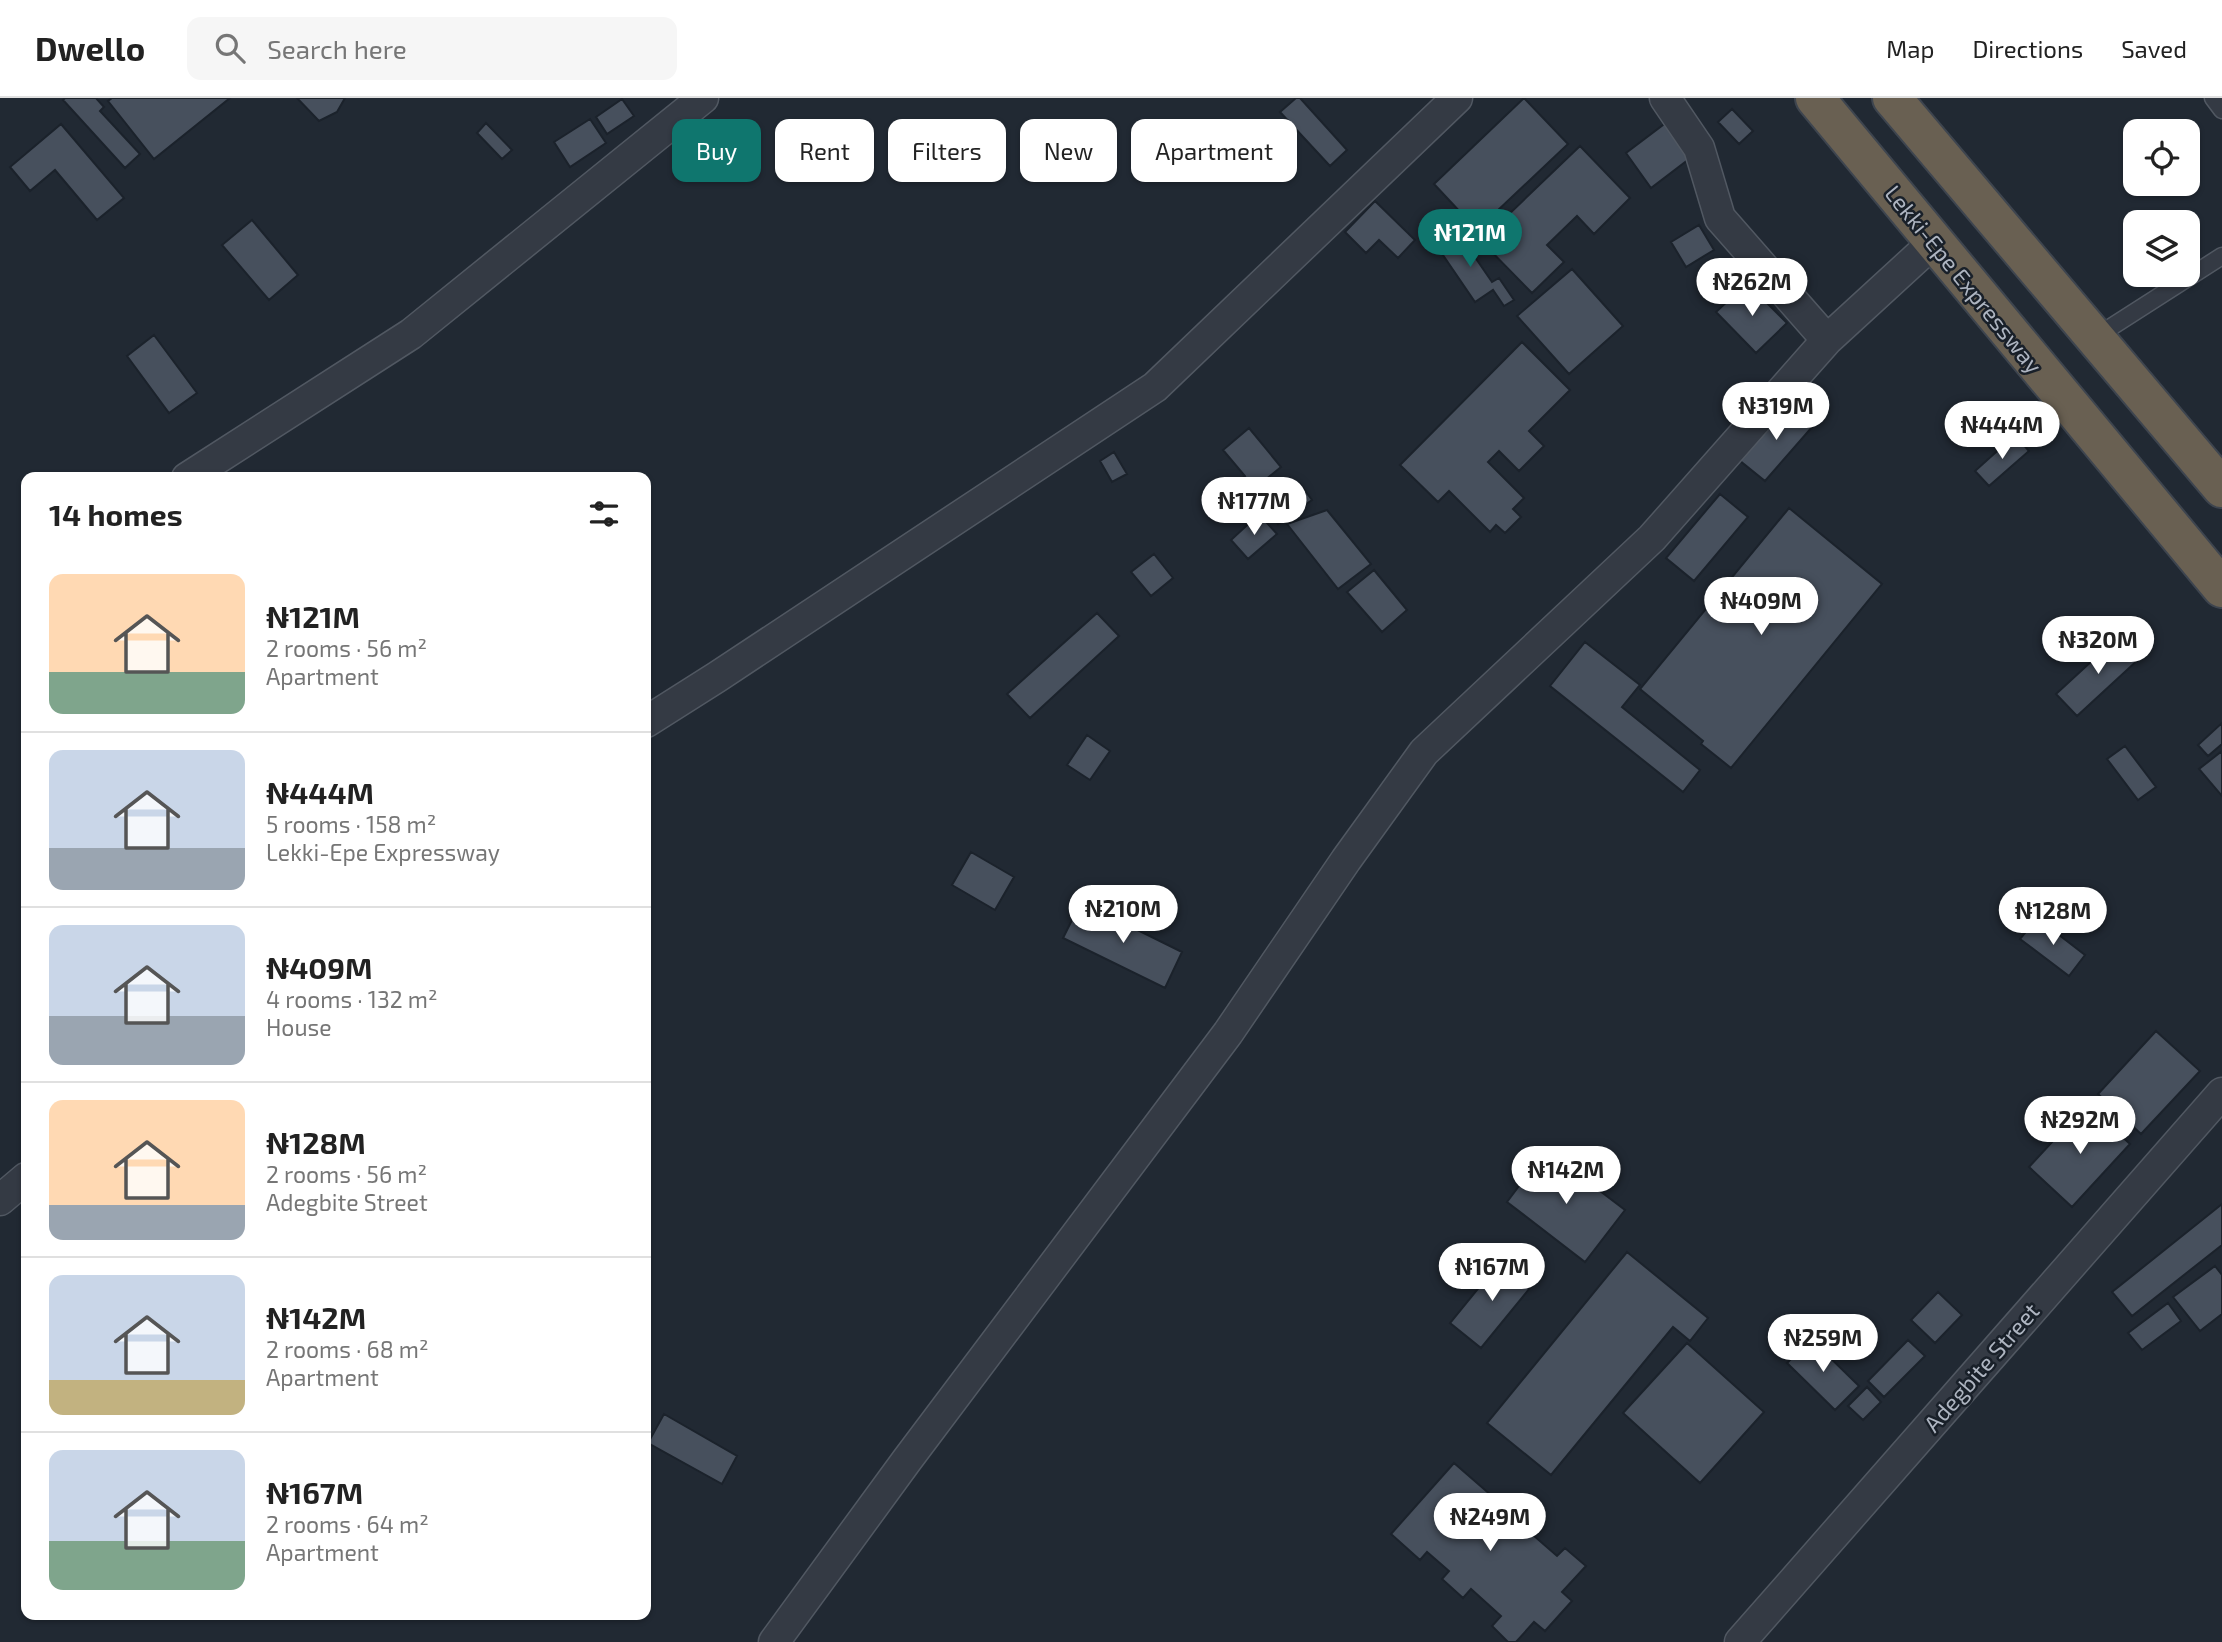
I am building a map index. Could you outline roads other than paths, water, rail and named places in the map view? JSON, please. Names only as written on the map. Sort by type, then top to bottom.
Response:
[{"type":"highway","name":"Lekki-Epe Expressway","points":[[1815,98],[2222,588]]},
{"type":"highway","points":[[1892,98],[2222,488]]},
{"type":"street","points":[[196,472],[411,334],[703,98]]},
{"type":"street","points":[[651,719],[1155,387],[1457,98]]},
{"type":"street","points":[[1665,98],[1699,148],[1720,218],[1827,340]]},
{"type":"street","points":[[774,1642],[915,1449],[1228,1033],[1346,860],[1424,752],[1652,538],[1827,340],[1935,241]]},
{"type":"street","name":"Adegbite Street","points":[[1740,1642],[2222,1093]]},
{"type":"street","points":[[0,1200],[21,1182]]},
{"type":"lane","points":[[2213,98],[2222,110]]},
{"type":"lane","points":[[2094,338],[2222,256]]}]
